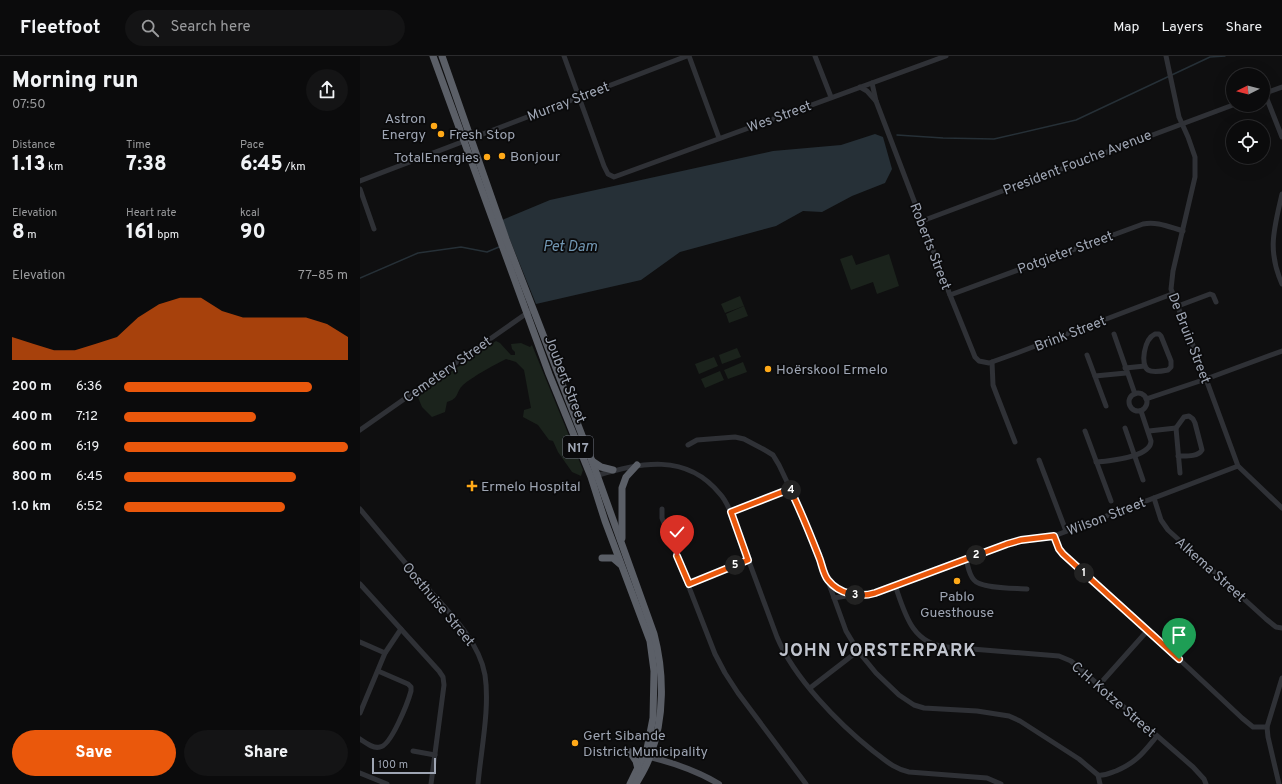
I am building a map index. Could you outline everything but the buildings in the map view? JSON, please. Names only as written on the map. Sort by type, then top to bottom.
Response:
[{"type":"highway","name":"Joubert Street","points":[[433,56],[467,140],[530,311],[592,461],[594,476],[605,521],[648,635],[653,660],[655,682],[654,713],[648,756]]},
{"type":"highway","name":"Joubert Street","points":[[442,56],[467,140]]},
{"type":"highway","name":"Joubert Street","points":[[530,311],[549,374],[611,516],[651,625],[659,660],[661,683],[660,710],[655,741],[648,756]]},
{"type":"highway","points":[[592,461],[601,467],[613,470]]},
{"type":"highway","points":[[622,544],[622,499],[624,481],[637,465]]},
{"type":"highway","points":[[611,516],[622,499]]},
{"type":"highway","points":[[602,558],[613,558],[622,566]]},
{"type":"highway","points":[[630,752],[636,761],[638,769]]},
{"type":"highway","name":"N17","points":[[630,784],[638,769],[648,756]]},
{"type":"highway","name":"N17","points":[[636,784],[648,756]]},
{"type":"main road","points":[[648,756],[701,774],[718,784]]},
{"type":"street","points":[[564,56],[580,96]]},
{"type":"street","name":"Murray Street","points":[[360,181],[688,56]]},
{"type":"street","points":[[688,56],[719,138]]},
{"type":"street","points":[[815,56],[831,97]]},
{"type":"street","name":"Wes Street","points":[[580,96],[604,166],[608,174],[612,176],[619,176],[939,57],[946,56]]},
{"type":"street","name":"De Bruin Street","points":[[1166,56],[1181,123],[1188,137],[1196,162],[1195,177],[1171,278],[1172,294],[1178,306],[1238,466],[1282,508]]},
{"type":"street","points":[[872,83],[876,102]]},
{"type":"street","points":[[860,87],[870,93],[876,102]]},
{"type":"street","points":[[1270,92],[1282,87]]},
{"type":"street","name":"Roberts Street","points":[[876,102],[973,352],[979,362],[992,362]]},
{"type":"street","name":"President Fouche Avenue","points":[[922,221],[1226,107]]},
{"type":"street","points":[[1270,108],[1282,137]]},
{"type":"street","points":[[360,189],[374,229]]},
{"type":"street","points":[[1282,196],[1275,225],[1273,248],[1275,265],[1282,284]]},
{"type":"street","name":"Potgieter Street","points":[[950,295],[1143,224],[1161,224],[1183,231]]},
{"type":"street","name":"Brink Street","points":[[992,362],[1172,294]]},
{"type":"street","points":[[1178,306],[1210,294],[1213,295],[1216,302]]},
{"type":"street","name":"Cemetery Street","points":[[360,430],[530,311]]},
{"type":"street","points":[[1114,334],[1135,394]]},
{"type":"street","points":[[1159,334],[1171,361],[1171,366],[1168,370],[1155,371],[1149,370],[1145,366],[1145,344],[1150,336],[1159,334]]},
{"type":"street","points":[[1146,399],[1282,351]]},
{"type":"street","points":[[1087,355],[1106,406]]},
{"type":"street","points":[[992,362],[993,385],[1015,442]]},
{"type":"street","points":[[1095,376],[1145,366]]},
{"type":"street","points":[[1135,394],[1142,394],[1146,399],[1146,407],[1141,411],[1135,411],[1129,405],[1130,399],[1135,394]]},
{"type":"street","points":[[1096,462],[1118,460],[1149,448],[1152,444],[1149,431],[1141,411]]},
{"type":"street","points":[[1178,456],[1199,454],[1202,451],[1202,446],[1195,423],[1191,417],[1184,417],[1176,428],[1178,456],[1180,473]]},
{"type":"street","points":[[1125,428],[1143,480]]},
{"type":"street","points":[[1149,431],[1176,428]]},
{"type":"street","points":[[1085,431],[1111,501]]},
{"type":"street","points":[[688,445],[696,440],[727,437],[744,439],[773,456],[779,465],[799,507],[846,631],[858,651],[887,684],[899,695],[914,705],[924,708],[977,711],[1009,716],[1020,721],[1080,759],[1098,775],[1100,784]]},
{"type":"street","points":[[1039,460],[1066,531]]},
{"type":"street","points":[[594,476],[613,470],[654,463],[693,472],[712,485],[721,495],[731,512],[781,646],[794,667],[810,688],[846,729],[889,764],[899,770],[987,778],[1001,784]]},
{"type":"street","name":"Wilson Street","points":[[834,598],[871,594],[1013,542],[1054,536],[1238,466]]},
{"type":"street","points":[[731,512],[790,489]]},
{"type":"street","name":"Alkema Street","points":[[1154,498],[1161,520],[1165,527],[1279,628],[1282,633]]},
{"type":"street","name":"Oosthuise Street","points":[[360,509],[463,629],[479,653],[485,673],[486,696],[478,784]]},
{"type":"street","points":[[662,509],[664,522],[715,654],[738,694],[806,784]]},
{"type":"street","points":[[1054,536],[1059,549],[1063,554],[1148,630],[1251,726],[1255,728],[1267,727]]},
{"type":"street","points":[[966,559],[971,576],[976,582],[989,586],[1027,589]]},
{"type":"street","points":[[689,584],[748,560]]},
{"type":"street","points":[[827,580],[839,589],[852,595]]},
{"type":"street","points":[[360,584],[443,677],[443,694],[431,784]]},
{"type":"street","name":"C.H. Kotze Street","points":[[895,585],[909,623],[917,633],[934,645],[1059,656],[1071,661],[1193,767],[1204,779],[1206,784]]},
{"type":"street","points":[[360,713],[386,653],[401,629]]},
{"type":"street","points":[[1099,685],[1148,630]]},
{"type":"street","points":[[360,642],[386,653]]},
{"type":"street","points":[[810,688],[858,651]]},
{"type":"street","points":[[360,739],[374,747],[386,745],[393,735],[411,691],[411,687],[408,684],[378,671]]},
{"type":"street","points":[[1279,784],[1267,727],[1282,678]]},
{"type":"street","points":[[1098,775],[1106,775],[1130,764],[1140,756],[1157,736]]},
{"type":"street","points":[[413,751],[435,755]]},
{"type":"street","points":[[360,773],[387,784]]},
{"type":"shaded area","points":[[889,254],[899,286],[877,294],[873,282],[851,290],[840,259],[852,255],[856,265]]},
{"type":"shaded area","points":[[740,296],[744,306],[725,313],[721,304]]},
{"type":"shaded area","points":[[744,306],[748,316],[729,323],[726,314]]},
{"type":"shaded area","points":[[496,341],[500,343],[511,355],[515,355],[515,352],[512,349],[511,344],[521,343],[530,347],[532,345],[583,470],[581,476],[572,472],[558,452],[553,441],[549,440],[538,425],[523,417],[524,410],[531,408],[524,370],[516,362],[506,359],[483,371],[467,382],[463,385],[454,399],[447,402],[445,412],[432,417],[422,407],[417,395]]},
{"type":"shaded area","points":[[737,348],[741,357],[722,364],[719,355]]},
{"type":"shaded area","points":[[714,357],[718,366],[699,374],[695,364]]},
{"type":"shaded area","points":[[743,362],[747,372],[728,379],[724,370]]},
{"type":"shaded area","points":[[720,371],[724,380],[705,388],[701,379]]},
{"type":"water","name":"Pet Dam","points":[[875,134],[883,137],[892,169],[885,183],[852,196],[822,212],[803,211],[776,226],[680,252],[641,280],[536,304],[502,220],[550,200],[773,151],[841,145]]},
{"type":"waterway","points":[[897,135],[994,139],[1076,120],[1210,57],[1225,56]]},
{"type":"waterway","points":[[360,278],[418,253],[461,247],[487,252],[499,247]]},
{"type":"place","name":"Astron Energy","points":[[434,126]]},
{"type":"place","name":"Fresh Stop","points":[[441,134]]},
{"type":"place","name":"Bonjour","points":[[502,156]]},
{"type":"place","name":"TotalEnergies","points":[[487,157]]},
{"type":"place","name":"Hoërskool Ermelo","points":[[768,369]]},
{"type":"place","name":"Ermelo Hospital","points":[[472,486]]},
{"type":"place","name":"Pablo Guesthouse","points":[[957,581]]},
{"type":"place","name":"Gert Sibande District Municipality","points":[[575,743]]},
{"type":"district","name":"JOHN VORSTERPARK","points":[[878,650]]},
{"type":"route","points":[[677,556],[689,584],[748,560],[731,512],[790,489],[799,507],[827,580],[839,589],[852,595],[861,596],[875,593],[1013,542],[1054,536],[1059,549],[1063,554],[1179,659]]}]
